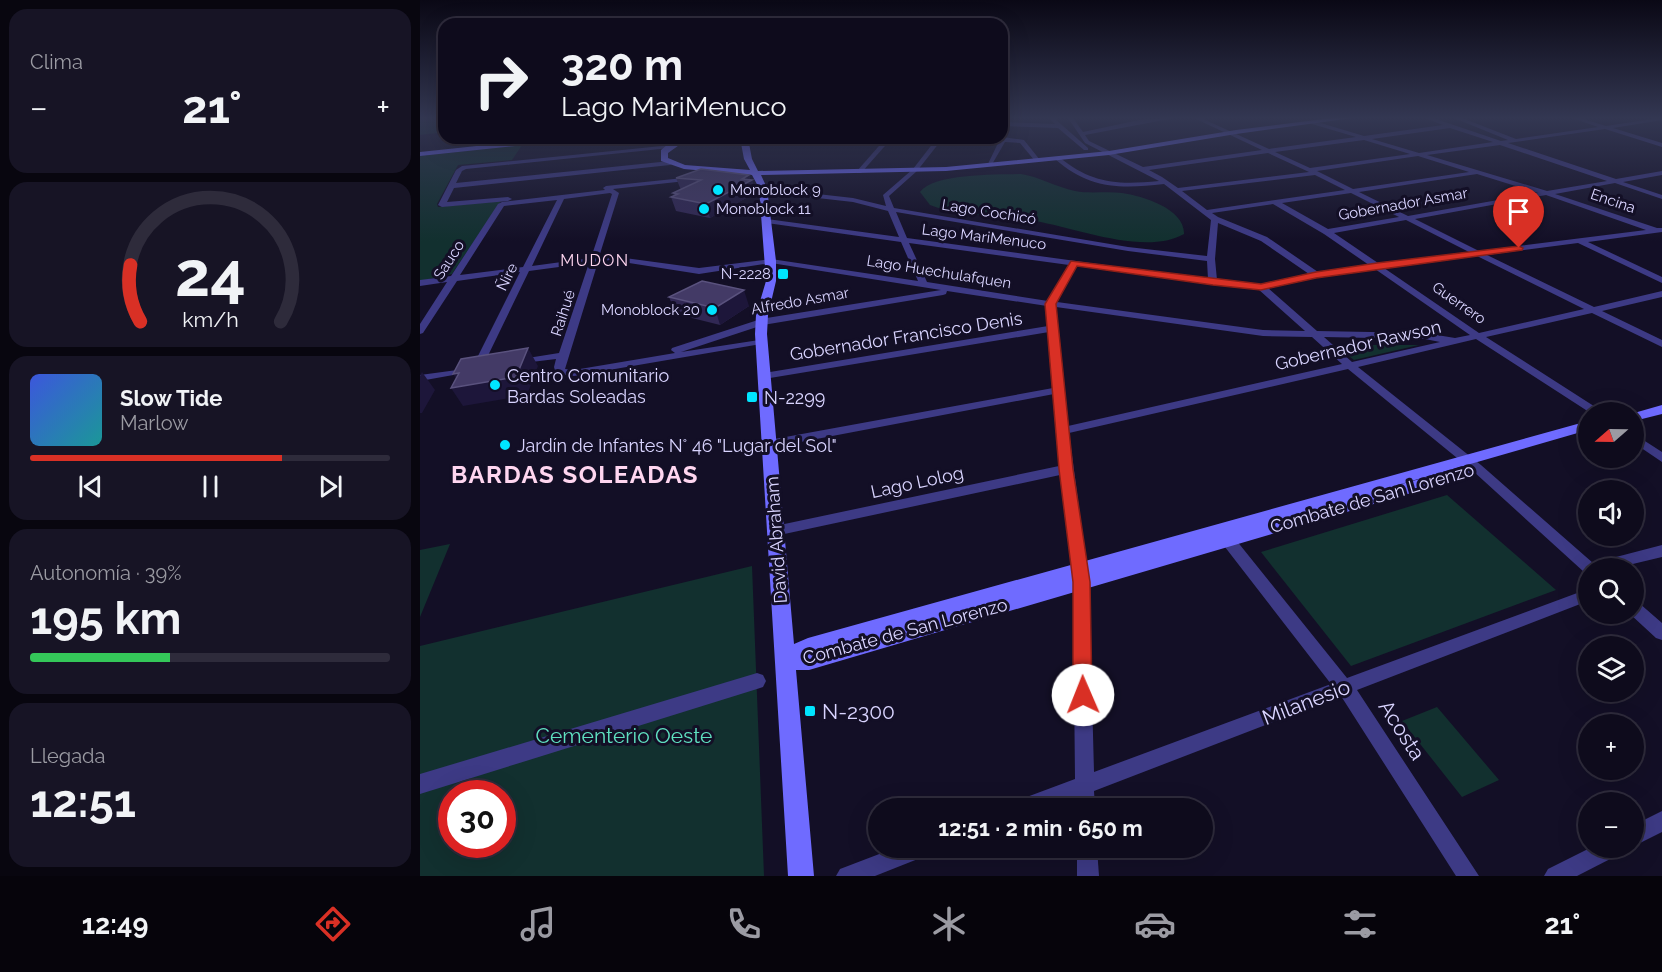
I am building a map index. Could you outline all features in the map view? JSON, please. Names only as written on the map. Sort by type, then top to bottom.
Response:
[{"type":"main road","points":[[665,159],[670,163],[716,172],[740,168],[915,170],[1048,159]]},
{"type":"main road","name":"David Abraham","points":[[750,159],[764,190],[771,261],[771,281],[761,322],[761,341],[801,876]]},
{"type":"main road","points":[[1644,414],[1662,409]]},
{"type":"main road","name":"Combate de San Lorenzo","points":[[1472,464],[1578,428]]},
{"type":"main road","name":"Combate de San Lorenzo","points":[[785,660],[809,661],[1080,576],[1472,464],[1578,438]]},
{"type":"street","points":[[536,159],[462,168],[442,204],[445,206],[598,189],[716,172]]},
{"type":"street","points":[[859,171],[870,159]]},
{"type":"street","points":[[853,200],[885,196],[915,170],[923,159]]},
{"type":"street","points":[[989,165],[992,159]]},
{"type":"street","points":[[1058,159],[1072,173],[1096,183],[1139,185],[1165,182]]},
{"type":"street","points":[[1121,159],[1165,182],[1215,219],[1264,239],[1316,275]]},
{"type":"street","points":[[1142,169],[1212,159]]},
{"type":"street","points":[[1284,159],[1662,344]]},
{"type":"street","points":[[1177,190],[1396,159]]},
{"type":"street","name":"Encina","points":[[1433,159],[1661,231]]},
{"type":"street","points":[[1546,159],[1662,197]]},
{"type":"street","points":[[1569,159],[1662,192]]},
{"type":"street","points":[[451,186],[670,163]]},
{"type":"street","points":[[598,189],[607,170]]},
{"type":"street","points":[[1205,212],[1478,173]]},
{"type":"street","name":"Gobernador Asmar","points":[[1327,232],[1543,192],[1662,173]]},
{"type":"street","name":"Lago Cochicó","points":[[764,190],[853,200],[889,209],[1128,249],[1210,259]]},
{"type":"street","name":"Raihué","points":[[562,196],[615,191],[616,193],[563,355],[559,369],[563,373]]},
{"type":"street","name":"Sauco","points":[[420,331],[501,205],[562,196]]},
{"type":"street","name":"Ñire","points":[[420,378],[482,368],[526,269],[562,196]]},
{"type":"street","points":[[885,196],[924,285]]},
{"type":"street","name":"Guerrero","points":[[1273,201],[1327,232],[1479,337],[1580,402]]},
{"type":"street","points":[[1213,282],[1210,259],[1215,219]]},
{"type":"street","name":"Lago MariMenuco","points":[[767,221],[1261,287],[1316,275],[1377,266],[1661,231]]},
{"type":"street","points":[[1580,241],[1662,280]]},
{"type":"street","name":"Lago Huechulafquen","points":[[420,283],[594,260],[624,259],[699,271],[771,261],[1051,304],[1263,333],[1425,336],[1454,341]]},
{"type":"street","points":[[1074,263],[1051,304],[1066,469],[1080,576],[1085,798]]},
{"type":"street","points":[[1261,287],[1351,366],[1472,464],[1578,558]]},
{"type":"street","name":"Alfredo Asmar","points":[[653,359],[761,322],[956,290]]},
{"type":"street","name":"Gobernador Rawson","points":[[1062,431],[1662,294]]},
{"type":"street","name":"Gobernador Francisco Denis","points":[[764,376],[1054,328]]},
{"type":"street","name":"Alfredo Asmar","points":[[563,373],[761,341]]},
{"type":"street","points":[[509,364],[563,355]]},
{"type":"street","points":[[769,444],[1059,390]]},
{"type":"street","points":[[1644,445],[1662,458]]},
{"type":"street","name":"Lago Lolog","points":[[775,531],[1066,469]]},
{"type":"street","name":"Acosta","points":[[1224,535],[1346,687],[1468,876]]},
{"type":"street","points":[[1635,558],[1662,551]]},
{"type":"street","name":"Milanesio","points":[[1050,798],[1578,599]]},
{"type":"street","points":[[1644,617],[1662,633]]},
{"type":"street","points":[[420,784],[757,681]]},
{"type":"street","points":[[1644,831],[1662,821]]},
{"type":"street","points":[[847,876],[895,858]]},
{"type":"street","points":[[1087,858],[1088,876]]},
{"type":"street","points":[[1555,876],[1591,858]]},
{"type":"green space","points":[[420,159],[513,159],[458,165],[437,204],[438,207],[501,201],[452,274],[420,281]]},
{"type":"green space","points":[[1021,174],[1075,191],[1122,193],[1141,197],[1161,205],[1178,217],[1184,234],[1168,240],[1150,242],[1111,238],[1035,221],[947,211],[930,205],[920,192],[938,181],[952,178]]},
{"type":"green space","points":[[1335,345],[1419,345],[1354,360]]},
{"type":"green space","points":[[1447,495],[1556,590],[1351,666],[1261,552]]},
{"type":"green space","points":[[450,544],[420,617],[420,550]]},
{"type":"green space","name":"Cementerio Oeste","points":[[752,566],[764,876],[420,876],[420,646]]},
{"type":"green space","points":[[1437,707],[1499,780],[1462,797],[1402,721]]},
{"type":"building","points":[[701,169],[749,175],[742,179],[752,180],[706,204],[671,197],[678,194],[673,193],[701,180],[676,178]]},
{"type":"building","points":[[702,281],[744,290],[715,308],[669,297]]},
{"type":"building","points":[[528,348],[516,377],[451,388],[459,373],[453,374],[461,359]]},
{"type":"place","name":"Monoblock 9","points":[[718,190]]},
{"type":"place","name":"Monoblock 11","points":[[704,209]]},
{"type":"place","name":"N-2228","points":[[783,274]]},
{"type":"place","name":"Monoblock 20","points":[[712,310]]},
{"type":"place","name":"Centro Comunitario Bardas Soleadas","points":[[495,385]]},
{"type":"place","name":"N-2299","points":[[752,397]]},
{"type":"place","name":"Jardín de Infantes N° 46 \"Lugar del Sol\"","points":[[505,445]]},
{"type":"place","name":"N-2300","points":[[810,711]]},
{"type":"district","name":"MUDON","points":[[595,260]]},
{"type":"district","name":"BARDAS SOLEADAS","points":[[575,474]]},
{"type":"route","points":[[1083,695],[1081,582],[1066,469],[1051,304],[1074,263],[1261,287],[1316,275],[1519,248]]}]
